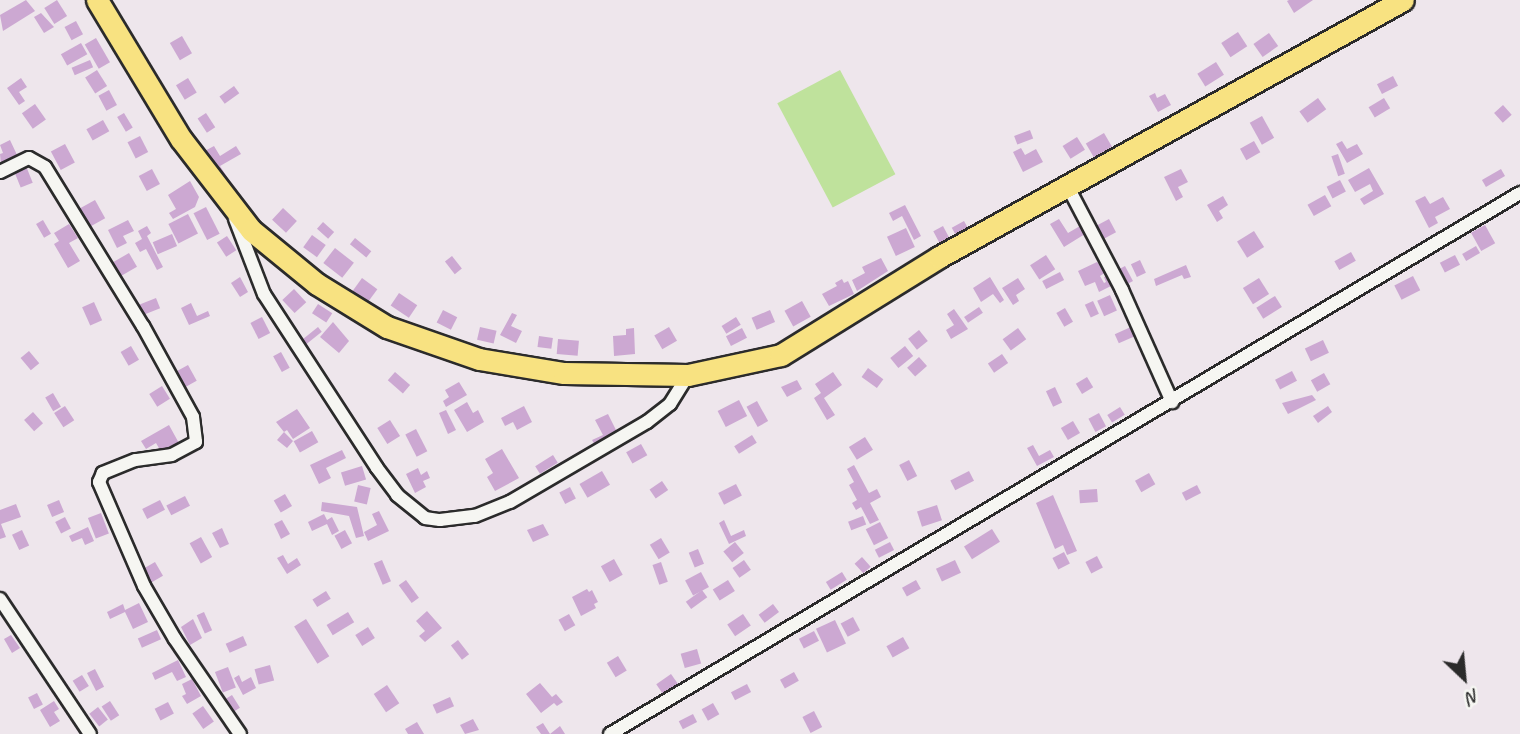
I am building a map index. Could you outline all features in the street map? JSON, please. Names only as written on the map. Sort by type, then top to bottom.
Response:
[{"type":"highway","points":[[97,0],[181,139],[251,230],[317,284],[387,327],[479,359],[564,373],[688,375],[781,355],[939,257],[1403,0]]},
{"type":"street","points":[[0,172],[29,158],[44,167],[143,326],[193,417],[196,442],[172,455],[135,460],[103,473],[99,482],[144,586],[175,639],[240,734]]},
{"type":"street","points":[[1068,187],[1122,290],[1172,402]]},
{"type":"street","points":[[610,734],[1520,193]]},
{"type":"street","points":[[228,200],[264,294],[377,468],[397,495],[425,518],[440,520],[475,516],[510,502],[647,422],[670,404],[688,375]]},
{"type":"street","points":[[0,599],[90,734]]},
{"type":"green space","points":[[840,70],[895,174],[833,208],[777,103]]},
{"type":"building","points":[[26,0],[35,11],[3,31],[0,15]]},
{"type":"building","points":[[57,0],[67,16],[54,24],[44,8]]},
{"type":"building","points":[[1313,0],[1294,13],[1287,1]]},
{"type":"building","points":[[41,13],[54,27],[44,33],[34,17]]},
{"type":"building","points":[[76,21],[83,34],[72,40],[65,27]]},
{"type":"building","points":[[1238,32],[1247,46],[1230,57],[1221,43]]},
{"type":"building","points":[[1269,33],[1278,46],[1263,57],[1253,44]]},
{"type":"building","points":[[182,36],[192,53],[180,60],[170,43]]},
{"type":"building","points":[[96,38],[110,62],[99,69],[85,44]]},
{"type":"building","points":[[81,43],[87,54],[67,66],[61,54]]},
{"type":"building","points":[[90,60],[93,67],[75,75],[72,68]]},
{"type":"building","points":[[1216,62],[1224,75],[1205,86],[1197,74]]},
{"type":"building","points":[[97,70],[107,86],[95,94],[85,77]]},
{"type":"building","points":[[1393,76],[1398,86],[1382,94],[1377,84]]},
{"type":"building","points":[[21,78],[27,87],[19,92],[25,101],[19,105],[7,88]]},
{"type":"building","points":[[188,78],[197,93],[185,100],[176,85]]},
{"type":"building","points":[[234,86],[239,93],[225,104],[219,97]]},
{"type":"building","points":[[109,90],[117,105],[106,111],[98,96]]},
{"type":"building","points":[[1155,93],[1157,98],[1165,94],[1171,105],[1158,112],[1149,96]]},
{"type":"building","points":[[1318,98],[1326,109],[1308,123],[1299,112]]},
{"type":"building","points":[[1384,98],[1390,108],[1375,118],[1369,107]]},
{"type":"building","points":[[35,104],[46,120],[33,129],[22,113]]},
{"type":"building","points":[[1503,105],[1512,115],[1503,123],[1494,113]]},
{"type":"building","points":[[124,113],[133,128],[126,132],[117,117]]},
{"type":"building","points":[[206,113],[215,127],[207,133],[198,118]]},
{"type":"building","points":[[1262,116],[1274,138],[1262,145],[1250,123]]},
{"type":"building","points":[[103,120],[109,131],[93,141],[86,129]]},
{"type":"building","points":[[1030,130],[1033,138],[1017,144],[1014,136]]},
{"type":"building","points":[[1104,133],[1112,147],[1094,157],[1086,144]]},
{"type":"building","points":[[140,136],[148,152],[136,158],[128,142]]},
{"type":"building","points":[[1077,137],[1085,150],[1071,159],[1063,146]]},
{"type":"building","points":[[10,140],[18,157],[1,165],[0,154],[3,153],[0,145]]},
{"type":"building","points":[[1254,141],[1260,152],[1246,160],[1240,149]]},
{"type":"building","points":[[1342,141],[1347,149],[1357,144],[1363,154],[1347,163],[1336,144]]},
{"type":"building","points":[[65,144],[75,163],[61,170],[51,152]]},
{"type":"building","points":[[214,146],[220,156],[236,146],[241,154],[220,166],[229,180],[220,186],[201,153]]},
{"type":"building","points":[[1021,148],[1025,155],[1036,149],[1043,162],[1023,172],[1013,152]]},
{"type":"building","points":[[1338,154],[1345,174],[1338,176],[1331,156]]},
{"type":"building","points":[[26,166],[33,183],[21,188],[14,171]]},
{"type":"building","points":[[1369,168],[1384,194],[1364,205],[1360,199],[1373,191],[1370,184],[1355,192],[1348,180]]},
{"type":"building","points":[[152,169],[160,184],[147,191],[139,176]]},
{"type":"building","points":[[1181,169],[1188,182],[1178,187],[1183,197],[1176,201],[1164,177]]},
{"type":"building","points":[[1501,169],[1505,176],[1486,187],[1482,180]]},
{"type":"building","points":[[1340,180],[1346,192],[1333,198],[1327,187]]},
{"type":"building","points":[[190,181],[199,197],[195,207],[173,219],[169,213],[176,209],[168,195]]},
{"type":"building","points":[[1325,195],[1331,206],[1314,216],[1308,205]]},
{"type":"building","points":[[1223,196],[1228,205],[1219,211],[1223,218],[1217,222],[1207,205]]},
{"type":"building","points":[[1425,196],[1430,204],[1443,197],[1450,209],[1435,217],[1438,223],[1429,228],[1415,201]]},
{"type":"building","points":[[95,200],[105,218],[89,227],[79,209]]},
{"type":"building","points":[[905,205],[921,236],[914,240],[902,216],[893,221],[889,213]]},
{"type":"building","points":[[206,207],[220,234],[207,240],[194,213]]},
{"type":"building","points":[[283,208],[297,221],[286,233],[272,220]]},
{"type":"building","points":[[188,214],[198,234],[178,244],[168,224]]},
{"type":"building","points":[[1059,219],[1068,233],[1080,226],[1085,234],[1064,247],[1050,224]]},
{"type":"building","points":[[1109,219],[1116,232],[1100,241],[1093,227]]},
{"type":"building","points":[[43,220],[51,234],[44,238],[36,224]]},
{"type":"building","points":[[128,220],[134,231],[123,236],[127,243],[117,248],[108,230]]},
{"type":"building","points":[[964,221],[969,230],[957,237],[952,228]]},
{"type":"building","points":[[323,222],[334,232],[328,239],[317,229]]},
{"type":"building","points":[[69,224],[78,238],[69,243],[80,261],[68,268],[54,244],[59,241],[54,233]]},
{"type":"building","points":[[1485,225],[1495,243],[1481,251],[1471,233]]},
{"type":"building","points":[[147,226],[151,233],[147,236],[163,267],[157,270],[146,249],[140,252],[135,243],[142,239],[138,231]]},
{"type":"building","points":[[943,226],[950,239],[940,244],[933,231]]},
{"type":"building","points":[[906,228],[915,247],[896,256],[887,237]]},
{"type":"building","points":[[1254,231],[1264,247],[1247,258],[1237,242]]},
{"type":"building","points":[[172,234],[177,246],[158,254],[153,242]]},
{"type":"building","points":[[312,235],[326,245],[317,257],[303,247]]},
{"type":"building","points":[[227,236],[236,250],[226,257],[217,243]]},
{"type":"building","points":[[355,238],[371,251],[366,257],[350,244]]},
{"type":"building","points":[[1476,246],[1480,253],[1466,261],[1462,254]]},
{"type":"building","points":[[335,248],[354,263],[342,278],[323,263]]},
{"type":"building","points":[[1351,252],[1356,261],[1339,270],[1334,261]]},
{"type":"building","points":[[129,253],[137,267],[120,277],[112,263]]},
{"type":"building","points":[[1046,255],[1055,269],[1039,280],[1030,265]]},
{"type":"building","points":[[1455,255],[1460,265],[1445,273],[1440,263]]},
{"type":"building","points":[[452,256],[462,269],[455,274],[445,262]]},
{"type":"building","points":[[881,258],[888,271],[857,291],[852,280],[865,273],[862,267]]},
{"type":"building","points":[[1140,260],[1146,273],[1137,277],[1131,264]]},
{"type":"building","points":[[1097,262],[1106,272],[1100,276],[1104,283],[1104,277],[1109,275],[1113,285],[1099,292],[1095,282],[1085,286],[1078,271]]},
{"type":"building","points":[[1186,265],[1191,277],[1184,279],[1182,275],[1156,286],[1154,279]]},
{"type":"building","points":[[1125,266],[1133,281],[1124,286],[1116,271]]},
{"type":"building","points":[[1060,272],[1064,280],[1046,289],[1042,281]]},
{"type":"building","points":[[1413,276],[1420,290],[1402,300],[1394,286]]},
{"type":"building","points":[[240,277],[248,292],[240,297],[231,283]]},
{"type":"building","points":[[990,277],[1004,300],[1000,303],[993,294],[981,302],[973,288]]},
{"type":"building","points":[[362,278],[377,289],[368,302],[353,291]]},
{"type":"building","points":[[1018,278],[1025,289],[1016,295],[1019,301],[1013,305],[1002,288]]},
{"type":"building","points":[[1259,278],[1269,294],[1253,304],[1243,288]]},
{"type":"building","points":[[842,279],[844,283],[848,281],[854,294],[829,306],[822,294],[837,286],[835,283]]},
{"type":"building","points":[[294,289],[306,302],[295,313],[282,300]]},
{"type":"building","points":[[399,293],[417,305],[409,318],[391,305]]},
{"type":"building","points":[[1110,295],[1117,311],[1104,316],[1097,301]]},
{"type":"building","points":[[1275,296],[1282,307],[1263,319],[1256,308]]},
{"type":"building","points":[[156,298],[160,308],[141,316],[137,306]]},
{"type":"building","points":[[802,301],[811,317],[793,326],[785,311]]},
{"type":"building","points":[[1093,301],[1099,314],[1091,317],[1085,305]]},
{"type":"building","points":[[94,302],[102,320],[90,326],[82,307]]},
{"type":"building","points":[[191,303],[197,316],[208,311],[210,316],[189,325],[181,308]]},
{"type":"building","points":[[318,304],[332,313],[326,322],[312,313]]},
{"type":"building","points":[[979,307],[983,313],[968,323],[964,317]]},
{"type":"building","points":[[1065,308],[1073,322],[1064,327],[1056,313]]},
{"type":"building","points":[[954,309],[968,329],[951,339],[946,330],[954,325],[947,314]]},
{"type":"building","points":[[443,310],[457,317],[451,330],[437,322]]},
{"type":"building","points":[[770,310],[775,322],[757,330],[752,318]]},
{"type":"building","points":[[512,313],[517,315],[511,326],[522,331],[516,343],[500,335]]},
{"type":"building","points":[[262,317],[270,333],[259,339],[250,323]]},
{"type":"building","points":[[736,317],[741,325],[726,334],[722,326]]},
{"type":"building","points":[[333,322],[349,341],[339,353],[320,337]]},
{"type":"building","points":[[1133,326],[1137,335],[1119,343],[1115,334]]},
{"type":"building","points":[[318,327],[322,332],[306,344],[302,340]]},
{"type":"building","points":[[480,327],[497,331],[494,343],[477,340]]},
{"type":"building","points":[[669,327],[677,341],[662,349],[654,336]]},
{"type":"building","points":[[634,328],[635,354],[614,356],[613,336],[626,335],[626,329]]},
{"type":"building","points":[[742,328],[747,338],[731,346],[726,336]]},
{"type":"building","points":[[1018,328],[1026,339],[1011,350],[1003,339]]},
{"type":"building","points":[[919,330],[928,341],[917,350],[908,339]]},
{"type":"building","points":[[539,336],[553,338],[551,349],[537,347]]},
{"type":"building","points":[[558,339],[579,341],[578,356],[557,354]]},
{"type":"building","points":[[1323,340],[1329,353],[1311,361],[1305,348]]},
{"type":"building","points":[[131,346],[139,360],[129,366],[121,352]]},
{"type":"building","points":[[905,346],[913,356],[898,368],[890,358]]},
{"type":"building","points":[[29,351],[39,363],[31,370],[21,358]]},
{"type":"building","points":[[281,352],[290,368],[282,372],[273,356]]},
{"type":"building","points":[[1002,354],[1008,363],[994,373],[988,364]]},
{"type":"building","points":[[919,357],[927,366],[915,377],[907,368]]},
{"type":"building","points":[[188,365],[197,381],[184,388],[175,372]]},
{"type":"building","points":[[868,368],[883,379],[877,388],[862,377]]},
{"type":"building","points":[[1292,371],[1297,381],[1280,389],[1275,380]]},
{"type":"building","points":[[395,372],[410,385],[403,393],[388,380]]},
{"type":"building","points":[[833,372],[842,385],[824,398],[835,415],[827,420],[814,398],[821,393],[815,384]]},
{"type":"building","points":[[1324,373],[1330,384],[1317,392],[1311,380]]},
{"type":"building","points":[[1087,377],[1093,387],[1082,394],[1076,384]]},
{"type":"building","points":[[797,380],[802,389],[787,397],[781,387]]},
{"type":"building","points":[[459,382],[467,395],[446,407],[443,401],[449,397],[445,390]]},
{"type":"building","points":[[162,386],[170,399],[157,407],[149,394]]},
{"type":"building","points":[[1055,387],[1062,402],[1053,407],[1046,391]]},
{"type":"building","points":[[53,393],[61,407],[53,411],[45,398]]},
{"type":"building","points":[[1312,395],[1316,400],[1288,414],[1282,403]]},
{"type":"building","points":[[739,400],[747,416],[726,427],[718,411]]},
{"type":"building","points":[[757,401],[768,421],[758,427],[747,407]]},
{"type":"building","points":[[467,402],[473,413],[478,410],[484,422],[467,432],[454,410]]},
{"type":"building","points":[[65,406],[74,420],[63,427],[54,413]]},
{"type":"building","points":[[524,406],[532,422],[517,430],[513,422],[505,426],[501,418]]},
{"type":"building","points":[[1328,406],[1332,412],[1318,423],[1313,416]]},
{"type":"building","points":[[1120,407],[1125,415],[1112,423],[1107,415]]},
{"type":"building","points":[[297,409],[310,428],[293,439],[287,430],[284,432],[276,422]]},
{"type":"building","points":[[446,410],[456,430],[448,434],[439,413]]},
{"type":"building","points":[[33,412],[43,423],[34,431],[24,420]]},
{"type":"building","points":[[1099,413],[1106,426],[1095,432],[1088,419]]},
{"type":"building","points":[[608,414],[618,434],[595,445],[592,440],[603,435],[595,420]]},
{"type":"building","points":[[390,420],[400,436],[387,444],[377,428]]},
{"type":"building","points":[[1073,421],[1080,433],[1068,440],[1061,428]]},
{"type":"building","points":[[169,425],[180,445],[163,455],[156,443],[146,449],[141,441]]},
{"type":"building","points":[[416,429],[427,451],[417,457],[405,434]]},
{"type":"building","points":[[312,431],[318,442],[300,453],[294,441]]},
{"type":"building","points":[[284,432],[293,441],[287,448],[277,440]]},
{"type":"building","points":[[752,435],[757,443],[739,454],[734,446]]},
{"type":"building","points":[[865,437],[873,450],[857,460],[849,447]]},
{"type":"building","points":[[641,444],[647,455],[632,464],[626,452]]},
{"type":"building","points":[[1033,445],[1039,456],[1050,450],[1054,457],[1037,466],[1027,448]]},
{"type":"building","points":[[502,449],[519,478],[495,491],[487,477],[493,473],[485,459]]},
{"type":"building","points":[[342,450],[346,458],[326,468],[331,478],[319,484],[310,465]]},
{"type":"building","points":[[553,455],[558,463],[540,474],[535,466]]},
{"type":"building","points":[[909,460],[917,476],[907,481],[899,465]]},
{"type":"building","points":[[854,465],[869,493],[877,489],[881,497],[870,503],[879,520],[870,524],[861,507],[856,510],[852,503],[857,500],[849,485],[854,482],[847,469]]},
{"type":"building","points":[[362,466],[366,479],[345,486],[341,472]]},
{"type":"building","points":[[418,468],[421,475],[427,471],[430,478],[423,481],[426,487],[415,493],[406,474]]},
{"type":"building","points":[[602,471],[610,485],[587,498],[579,484]]},
{"type":"building","points":[[969,471],[974,481],[955,490],[950,481]]},
{"type":"building","points":[[1149,473],[1155,484],[1141,492],[1135,481]]},
{"type":"building","points":[[662,481],[668,490],[656,499],[650,489]]},
{"type":"building","points":[[736,484],[742,496],[724,505],[718,493]]},
{"type":"building","points":[[358,485],[371,488],[367,504],[354,502]]},
{"type":"building","points":[[1197,485],[1201,493],[1186,501],[1182,493]]},
{"type":"building","points":[[570,487],[576,499],[565,504],[559,492]]},
{"type":"building","points":[[1097,489],[1098,502],[1080,503],[1079,490]]},
{"type":"building","points":[[285,494],[292,506],[281,513],[274,500]]},
{"type":"building","points":[[1053,495],[1077,551],[1067,555],[1063,545],[1055,549],[1036,503]]},
{"type":"building","points":[[185,496],[190,506],[171,515],[166,506]]},
{"type":"building","points":[[59,500],[64,512],[52,517],[47,505]]},
{"type":"building","points":[[160,500],[165,510],[147,519],[142,509]]},
{"type":"building","points":[[322,502],[357,507],[364,536],[356,538],[349,516],[321,511]]},
{"type":"building","points":[[16,504],[21,517],[1,524],[6,537],[0,539],[0,510]]},
{"type":"building","points":[[937,505],[942,520],[922,527],[917,511]]},
{"type":"building","points":[[379,511],[389,531],[368,541],[364,532],[377,525],[372,514]]},
{"type":"building","points":[[101,513],[109,534],[96,539],[88,518]]},
{"type":"building","points":[[324,514],[327,520],[332,517],[339,531],[332,535],[327,524],[312,531],[308,522]]},
{"type":"building","points":[[863,516],[866,524],[851,530],[848,522]]},
{"type":"building","points":[[65,517],[71,529],[61,534],[55,522]]},
{"type":"building","points":[[282,520],[290,534],[281,539],[274,524]]},
{"type":"building","points":[[724,520],[731,536],[744,530],[746,536],[729,544],[719,523]]},
{"type":"building","points":[[880,522],[888,538],[874,545],[866,529]]},
{"type":"building","points":[[543,524],[549,535],[533,542],[527,530]]},
{"type":"building","points":[[88,527],[94,541],[85,545],[82,538],[72,542],[69,536]]},
{"type":"building","points":[[222,528],[229,544],[220,548],[212,533]]},
{"type":"building","points":[[992,529],[1000,542],[972,559],[964,546]]},
{"type":"building","points":[[22,530],[29,545],[19,550],[12,535]]},
{"type":"building","points":[[345,530],[352,543],[341,549],[334,536]]},
{"type":"building","points":[[201,537],[212,557],[201,563],[190,543]]},
{"type":"building","points":[[661,538],[670,553],[659,559],[650,545]]},
{"type":"building","points":[[735,542],[744,553],[732,562],[723,551]]},
{"type":"building","points":[[890,542],[894,550],[879,558],[875,550]]},
{"type":"building","points":[[698,549],[704,564],[695,568],[689,553]]},
{"type":"building","points":[[1064,552],[1070,564],[1058,569],[1052,558]]},
{"type":"building","points":[[283,555],[288,564],[297,558],[301,565],[287,574],[277,558]]},
{"type":"building","points":[[1097,556],[1103,568],[1091,573],[1085,562]]},
{"type":"building","points":[[862,557],[871,567],[863,573],[855,564]]},
{"type":"building","points":[[614,559],[623,575],[610,582],[601,566]]},
{"type":"building","points":[[382,560],[391,581],[383,585],[374,564]]},
{"type":"building","points":[[744,560],[751,570],[739,578],[733,568]]},
{"type":"building","points":[[955,560],[961,573],[942,582],[936,569]]},
{"type":"building","points":[[155,562],[163,576],[151,583],[143,569]]},
{"type":"building","points":[[661,562],[668,582],[659,585],[652,565]]},
{"type":"building","points":[[701,572],[709,587],[693,595],[685,580]]},
{"type":"building","points":[[842,572],[847,580],[831,590],[826,582]]},
{"type":"building","points":[[406,580],[419,598],[412,603],[399,585]]},
{"type":"building","points":[[728,580],[735,591],[720,601],[713,590]]},
{"type":"building","points":[[916,580],[921,589],[907,597],[902,588]]},
{"type":"building","points":[[587,589],[589,592],[592,590],[598,602],[594,604],[596,608],[581,616],[572,597]]},
{"type":"building","points":[[702,590],[707,597],[691,609],[686,602]]},
{"type":"building","points":[[326,591],[331,599],[317,607],[312,599]]},
{"type":"building","points":[[139,603],[148,622],[133,629],[125,612],[110,619],[107,612],[123,604],[125,610]]},
{"type":"building","points":[[773,604],[779,612],[765,623],[759,615]]},
{"type":"building","points":[[427,611],[442,628],[425,642],[419,636],[425,631],[416,621]]},
{"type":"building","points":[[204,612],[212,630],[205,634],[197,615]]},
{"type":"building","points":[[348,612],[354,622],[333,635],[327,625]]},
{"type":"building","points":[[569,614],[575,625],[565,631],[559,620]]},
{"type":"building","points":[[743,614],[751,626],[735,636],[727,625]]},
{"type":"building","points":[[853,617],[860,630],[848,637],[841,624]]},
{"type":"building","points":[[193,619],[202,638],[190,645],[181,627]]},
{"type":"building","points":[[306,619],[329,656],[317,664],[294,626]]},
{"type":"building","points":[[835,620],[846,644],[827,652],[816,629]]},
{"type":"building","points":[[368,627],[375,638],[362,646],[355,635]]},
{"type":"building","points":[[157,630],[161,639],[142,648],[138,639]]},
{"type":"building","points":[[814,631],[819,641],[804,649],[799,639]]},
{"type":"building","points":[[11,635],[20,648],[12,653],[4,639]]},
{"type":"building","points":[[243,636],[247,645],[230,653],[226,644]]},
{"type":"building","points":[[903,637],[909,648],[893,658],[886,646]]},
{"type":"building","points":[[458,640],[469,654],[462,660],[451,646]]},
{"type":"building","points":[[697,649],[701,663],[685,668],[681,654]]},
{"type":"building","points":[[618,656],[627,671],[616,677],[607,663]]},
{"type":"building","points":[[178,660],[186,677],[177,681],[172,672],[155,680],[152,673]]},
{"type":"building","points":[[270,665],[274,680],[259,685],[255,669]]},
{"type":"building","points":[[228,667],[236,688],[223,693],[215,672]]},
{"type":"building","points":[[95,669],[104,687],[96,691],[87,673]]},
{"type":"building","points":[[794,672],[799,681],[785,689],[780,680]]},
{"type":"building","points":[[671,674],[678,684],[663,694],[656,684]]},
{"type":"building","points":[[82,675],[89,686],[80,692],[73,681]]},
{"type":"building","points":[[239,675],[242,682],[251,677],[256,688],[243,695],[234,678]]},
{"type":"building","points":[[192,679],[201,696],[187,704],[182,696],[186,694],[182,684]]},
{"type":"building","points":[[540,683],[552,697],[556,694],[563,702],[557,706],[554,703],[541,713],[526,694]]},
{"type":"building","points":[[747,684],[751,692],[735,700],[731,692]]},
{"type":"building","points":[[387,685],[399,703],[386,712],[374,694]]},
{"type":"building","points":[[37,693],[43,705],[34,709],[28,698]]},
{"type":"building","points":[[232,695],[240,708],[231,713],[224,700]]},
{"type":"building","points":[[450,697],[454,706],[437,714],[433,705]]},
{"type":"building","points":[[54,701],[59,709],[54,712],[60,721],[50,727],[40,710]]},
{"type":"building","points":[[110,701],[119,715],[111,721],[102,706]]},
{"type":"building","points":[[168,702],[174,714],[161,720],[155,709]]},
{"type":"building","points":[[713,703],[719,714],[708,721],[702,709]]},
{"type":"building","points":[[203,706],[214,722],[203,729],[192,713]]},
{"type":"building","points":[[98,707],[108,720],[99,726],[89,714]]},
{"type":"building","points":[[814,711],[822,727],[811,733],[802,717]]},
{"type":"building","points":[[693,714],[697,722],[683,729],[679,721]]},
{"type":"building","points":[[473,719],[479,730],[465,734],[460,725]]},
{"type":"building","points":[[417,722],[424,734],[408,734],[405,729]]},
{"type":"building","points":[[543,723],[550,734],[541,734],[536,727]]},
{"type":"building","points":[[560,726],[565,734],[550,734]]}]
